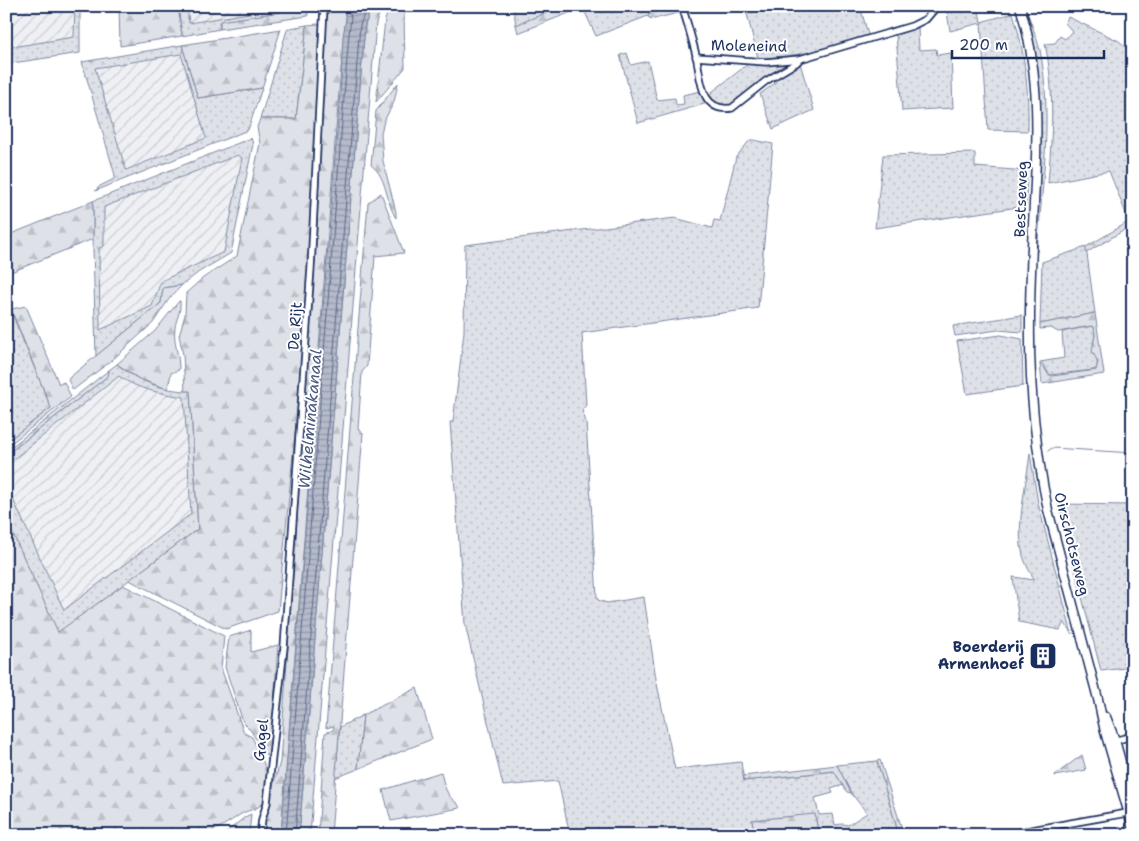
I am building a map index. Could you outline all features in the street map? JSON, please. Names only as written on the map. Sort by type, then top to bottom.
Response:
[{"type":"main road","name":"Bestseweg","points":[[1020,6],[1032,53],[1036,82],[1037,124],[1030,318],[1031,394]]},
{"type":"main road","name":"Oirschotseweg","points":[[1031,394],[1042,481],[1048,510],[1098,699],[1133,805]]},
{"type":"main road","name":"Oirschotseweg","points":[[1112,741],[1131,813],[1133,828]]},
{"type":"street","name":"De Rijt","points":[[284,647],[311,268],[324,6]]},
{"type":"street","points":[[385,7],[392,6]]},
{"type":"street","points":[[682,6],[696,57]]},
{"type":"street","name":"Moleneind","points":[[800,59],[766,81],[732,108],[725,109],[718,108],[708,99],[703,91],[696,57],[766,62],[800,59],[912,26],[926,19],[937,6]]},
{"type":"street","name":"Gagel","points":[[260,835],[267,803],[284,647]]},
{"type":"street","points":[[1112,741],[1133,736]]},
{"type":"street","points":[[1004,835],[1131,813]]},
{"type":"shaded area","points":[[6,6],[75,6],[74,37],[6,48]]},
{"type":"shaded area","points":[[187,6],[280,6],[280,8],[189,23]]},
{"type":"shaded area","points":[[181,54],[206,138],[125,170],[95,68]]},
{"type":"shaded area","points":[[238,155],[242,158],[224,252],[161,281],[152,306],[100,330],[99,248],[104,245],[104,207]]},
{"type":"shaded area","points":[[119,375],[129,383],[141,388],[184,396],[191,514],[64,610],[6,484],[6,465]]},
{"type":"green space","points":[[75,6],[80,6],[80,53],[6,64],[6,48],[74,37]]},
{"type":"green space","points":[[119,6],[178,6],[182,36],[120,46]]},
{"type":"green space","points":[[178,6],[187,6],[189,23],[283,6],[282,12],[219,22],[220,29],[182,36]]},
{"type":"green space","points":[[283,6],[307,6],[308,16],[220,29],[220,21],[281,12]]},
{"type":"green space","points":[[327,6],[343,6],[346,19],[281,835],[262,835],[263,821],[280,762],[316,244]]},
{"type":"green space","points":[[372,6],[382,6],[376,23],[310,835],[299,835],[365,25]]},
{"type":"green space","points":[[427,6],[404,13],[405,68],[376,102],[385,20],[389,9]]},
{"type":"green space","points":[[513,6],[563,6],[516,25]]},
{"type":"green space","points":[[563,6],[587,6],[518,33],[516,25]]},
{"type":"green space","points":[[587,6],[674,6],[596,36],[583,8]]},
{"type":"green space","points":[[674,6],[680,6],[682,12],[654,19],[649,18],[648,15]]},
{"type":"green space","points":[[745,6],[790,6],[792,11],[810,6],[860,6],[869,38],[800,54],[758,58]]},
{"type":"green space","points":[[946,6],[978,6],[981,22],[1013,13],[1021,42],[1025,71],[1028,131],[988,130],[981,23],[950,31]]},
{"type":"green space","points":[[1022,6],[1025,6],[1040,50],[1046,100],[1044,176],[1037,252],[1034,246],[1039,162],[1040,98],[1035,59]]},
{"type":"green space","points":[[1068,17],[1119,41],[1133,54],[1133,226],[1131,226],[1109,171],[1048,183],[1051,96],[1045,44],[1055,43],[1060,36],[1065,39],[1072,31],[1065,23]]},
{"type":"green space","points":[[307,25],[296,119],[260,119],[287,30]]},
{"type":"green space","points":[[307,25],[320,25],[308,278],[278,611],[226,629],[129,580],[198,529],[190,391],[185,391],[183,355],[179,335],[185,315],[186,293],[203,278],[237,256],[260,143],[257,127],[260,119],[296,119]]},
{"type":"green space","points":[[918,27],[919,50],[936,49],[937,55],[951,53],[953,108],[902,111],[896,35]]},
{"type":"green space","points":[[281,29],[262,88],[198,98],[182,45]]},
{"type":"green space","points":[[182,45],[198,98],[262,88],[248,130],[95,191],[100,186],[114,179],[115,175],[82,62]],"holes":[[[181,54],[206,138],[126,170],[95,68]]]},
{"type":"green space","points":[[627,53],[631,65],[648,61],[657,100],[675,98],[676,105],[684,104],[683,95],[701,91],[708,103],[638,123],[620,55]]},
{"type":"green space","points":[[792,62],[732,105],[721,106],[708,95],[748,64]]},
{"type":"green space","points":[[800,63],[814,110],[773,129],[760,94],[774,84],[780,75]]},
{"type":"green space","points":[[398,83],[394,102],[384,121],[381,133],[383,161],[396,218],[381,176],[371,165],[376,111]]},
{"type":"green space","points":[[251,138],[253,144],[231,253],[199,272],[182,285],[163,288],[161,303],[96,356],[93,201]],"holes":[[[238,155],[242,158],[224,252],[161,281],[152,306],[100,330],[99,248],[104,246],[104,207]]]},
{"type":"green space","points":[[750,140],[773,144],[758,308],[582,333],[586,405],[582,410],[586,422],[597,597],[598,600],[607,603],[644,597],[656,679],[675,769],[741,762],[744,781],[835,771],[843,785],[831,789],[833,793],[815,798],[819,815],[833,814],[835,825],[848,825],[867,813],[851,793],[837,765],[877,761],[899,835],[825,835],[818,832],[815,815],[752,820],[755,835],[570,835],[558,781],[503,786],[465,624],[450,422],[453,422],[464,332],[465,245],[675,218],[712,228],[714,220],[720,221],[736,157]]},
{"type":"green space","points":[[975,153],[975,167],[1027,171],[1026,206],[875,228],[883,155]]},
{"type":"green space","points":[[381,193],[404,253],[375,256],[367,366],[362,372],[358,429],[363,433],[331,835],[318,835],[325,733],[333,730],[334,726],[326,728],[368,203]]},
{"type":"green space","points":[[93,201],[93,239],[6,274],[6,236]]},
{"type":"green space","points":[[1130,221],[1131,226],[1086,253],[1086,247]]},
{"type":"green space","points":[[1086,247],[1095,313],[1040,324],[1042,262]]},
{"type":"green space","points":[[182,285],[169,299],[153,323],[111,361],[73,390],[68,380],[70,377],[161,303],[163,288]]},
{"type":"green space","points":[[6,299],[51,408],[6,442]]},
{"type":"green space","points":[[179,301],[180,309],[176,325],[175,343],[179,370],[171,373],[168,389],[139,379],[117,364],[155,331]]},
{"type":"green space","points":[[26,306],[59,384],[64,382],[71,397],[6,447],[6,442],[51,408],[11,309]]},
{"type":"green space","points":[[1095,313],[1104,374],[1042,384],[1040,364],[1052,376],[1096,370],[1098,362],[1092,351],[1095,335],[1094,327],[1058,332],[1051,328],[1040,329],[1040,324]]},
{"type":"green space","points":[[1022,315],[1022,332],[998,330],[955,336],[953,326]]},
{"type":"green space","points":[[1091,326],[1095,329],[1094,343],[1097,368],[1050,375],[1040,362],[1064,358],[1062,332]]},
{"type":"green space","points":[[1001,335],[1022,339],[1023,386],[967,394],[957,341]]},
{"type":"green space","points":[[117,364],[151,384],[180,391],[190,391],[198,529],[58,633],[6,519],[6,484],[64,610],[191,514],[184,397],[142,388],[119,376],[6,465],[6,455],[108,376],[109,370]]},
{"type":"green space","points":[[109,370],[108,376],[6,455],[6,451]]},
{"type":"green space","points":[[1030,453],[1038,503],[1072,634],[1064,622],[1060,630],[1019,622],[1013,577],[1035,580],[1024,559],[1020,541],[1021,516]]},
{"type":"green space","points":[[1058,504],[1133,505],[1133,667],[1101,671]]},
{"type":"green space","points":[[6,519],[58,632],[123,585],[224,636],[221,668],[244,733],[252,737],[266,771],[268,790],[266,798],[261,805],[204,835],[6,835]]},
{"type":"green space","points":[[251,630],[251,652],[278,645],[270,761],[249,728],[243,722],[225,667],[229,637]]},
{"type":"green space","points":[[417,688],[432,739],[358,769],[363,715]]},
{"type":"green space","points":[[363,715],[358,769],[335,778],[340,727]]},
{"type":"green space","points":[[1082,755],[1086,770],[1055,776],[1055,775]]},
{"type":"green space","points":[[880,760],[904,835],[899,835],[877,761]]},
{"type":"green space","points":[[837,765],[851,793],[847,792],[834,771],[744,781],[743,776]]},
{"type":"green space","points":[[441,772],[448,794],[460,808],[391,821],[383,790]]},
{"type":"green space","points":[[251,814],[249,835],[223,835],[245,817]]},
{"type":"green space","points":[[815,814],[818,832],[825,835],[755,835],[752,820]]},
{"type":"water","points":[[343,6],[372,6],[365,25],[299,835],[281,835],[340,95],[343,36],[346,19]]},
{"type":"waterway","points":[[1048,451],[1052,448],[1133,453]]},
{"type":"place","name":"Boerderij Armenhoef","points":[[1043,656]]},
{"type":"water label","name":"Wilhelminakanaal","points":[[310,419]]}]
